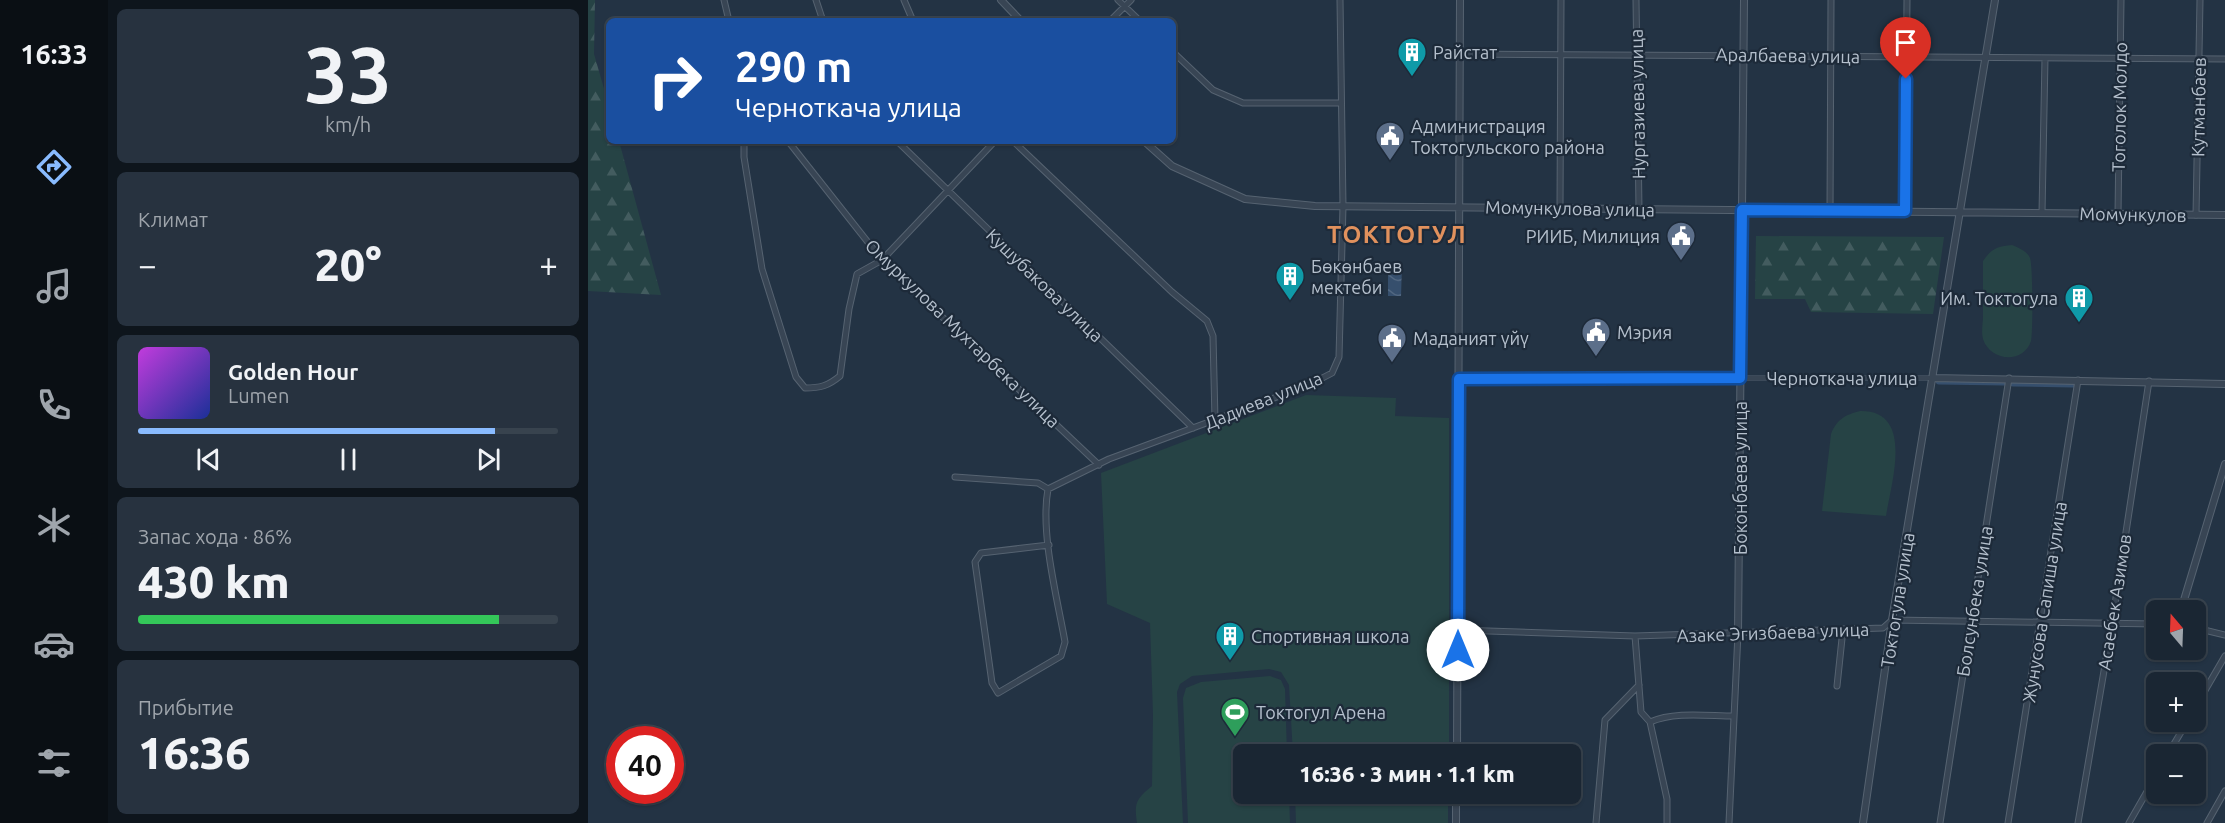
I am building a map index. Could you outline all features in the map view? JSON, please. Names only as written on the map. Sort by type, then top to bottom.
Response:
[{"type":"street","points":[[724,0],[728,18]]},
{"type":"street","points":[[816,0],[823,18]]},
{"type":"street","points":[[904,0],[912,18]]},
{"type":"street","points":[[1001,0],[1018,18]]},
{"type":"street","points":[[1118,0],[1137,18]]},
{"type":"street","points":[[1113,18],[1131,0]]},
{"type":"street","name":"Дадиева улица","points":[[1048,489],[1099,465],[1309,385],[1332,373],[1339,357],[1343,206],[1340,0]]},
{"type":"street","points":[[1457,744],[1460,0]]},
{"type":"street","points":[[1560,208],[1561,0]]},
{"type":"street","name":"Нургазиева улица","points":[[1636,0],[1639,209]]},
{"type":"street","name":"Боконбаева улица","points":[[1738,633],[1744,0]]},
{"type":"street","points":[[1830,0],[1830,211]]},
{"type":"street","points":[[1905,211],[1907,0]]},
{"type":"street","name":"Токтогула улица","points":[[1863,823],[1892,620],[1995,0]]},
{"type":"street","name":"Тоголок Молдо","points":[[2118,214],[2121,0]]},
{"type":"street","name":"Кутманбаев","points":[[2196,215],[2200,0]]},
{"type":"street","name":"Аралбаева улица","points":[[1460,54],[2225,59]]},
{"type":"street","points":[[1176,55],[1213,90],[1243,103],[1341,103]]},
{"type":"street","points":[[2042,213],[2044,58]]},
{"type":"street","points":[[744,144],[744,157],[762,269],[796,376],[805,388],[820,388],[840,376],[849,309],[857,274],[882,260],[992,144]]},
{"type":"street","name":"Омуркулова Мухтарбека улица","points":[[790,144],[882,260],[1099,465]]},
{"type":"street","name":"Кушубакова улица","points":[[900,144],[1193,428]]},
{"type":"street","points":[[1016,144],[1172,292],[1207,321],[1213,336],[1215,420]]},
{"type":"street","name":"Момункулова улица","points":[[1147,144],[1172,166],[1245,199],[1315,206],[2042,213]]},
{"type":"street","name":"Момункулов","points":[[2042,213],[2225,215]]},
{"type":"street","name":"Черноткача улица","points":[[1459,379],[2009,378],[2225,384]]},
{"type":"street","name":"Болсунбека улица","points":[[1940,823],[2009,378]]},
{"type":"street","name":"Жунусова Сапиша улица","points":[[2008,823],[2078,380]]},
{"type":"street","name":"Асаебек Азимов","points":[[2078,823],[2112,624],[2149,381]]},
{"type":"street","points":[[2184,600],[2225,464]]},
{"type":"street","points":[[955,477],[1038,483],[1048,489],[1045,506],[1049,545],[1065,642],[1061,656],[999,693],[992,683],[975,562],[981,553],[1049,545]]},
{"type":"street","name":"Азаке Эгизбаева улица","points":[[1458,630],[1635,636],[1883,628],[1892,620],[2146,624]]},
{"type":"street","points":[[1837,686],[1843,629]]},
{"type":"street","points":[[2206,630],[2225,635]]},
{"type":"street","points":[[1729,823],[1738,633]]},
{"type":"street","points":[[1635,636],[1641,712],[1650,722],[1667,799],[1668,823]]},
{"type":"street","points":[[2206,689],[2225,656]]},
{"type":"street","points":[[1596,823],[1605,720],[1639,685]]},
{"type":"street","points":[[1650,722],[1658,718],[1679,716],[1734,716]]},
{"type":"street","points":[[2207,823],[2225,791]]},
{"type":"street","points":[[2129,823],[2146,793]]},
{"type":"street","points":[[1456,804],[1456,823]]},
{"type":"green space","points":[[588,0],[595,0],[594,54],[606,96],[606,144],[620,144],[661,295],[588,291]]},
{"type":"green space","points":[[1756,236],[1944,237],[1933,314],[1811,312],[1805,299],[1755,299]]},
{"type":"green space","points":[[2012,245],[2025,252],[2030,258],[2032,335],[2027,349],[2014,357],[2007,357],[1992,352],[1983,339],[1983,261],[1995,249]]},
{"type":"green space","points":[[1306,395],[1396,398],[1395,416],[1449,418],[1449,744],[1292,744],[1289,685],[1281,672],[1269,669],[1192,676],[1180,684],[1177,692],[1183,823],[1137,823],[1137,802],[1142,794],[1152,786],[1153,715],[1150,623],[1107,604],[1101,473]]},
{"type":"green space","points":[[1860,411],[1877,414],[1888,422],[1894,435],[1896,451],[1886,516],[1822,511],[1831,434],[1842,418]]},
{"type":"green space","name":"Токтогул Арена","points":[[1270,676],[1281,680],[1285,689],[1287,744],[1233,744],[1233,804],[1289,804],[1290,823],[1188,823],[1183,698],[1186,688],[1201,682]]},
{"type":"green space","points":[[1295,804],[1448,804],[1448,823],[1296,823]]},
{"type":"water","points":[[1388,264],[1402,264],[1401,296],[1388,296]]},
{"type":"waterway","points":[[1939,381],[2004,382]]},
{"type":"waterway","points":[[2013,383],[2073,384]]},
{"type":"place","name":"Райстат","points":[[1412,78]]},
{"type":"place","name":"Администрация Токтогульского района","points":[[1390,162]]},
{"type":"place","name":"РИИБ, Милиция","points":[[1681,262]]},
{"type":"place","name":"Бөкөнбаев мектеби","points":[[1290,302]]},
{"type":"place","name":"Им. Токтогула","points":[[2079,324]]},
{"type":"place","name":"Мэрия","points":[[1596,358]]},
{"type":"place","name":"Маданият үйү","points":[[1392,364]]},
{"type":"place","name":"Спортивная школа","points":[[1230,662]]},
{"type":"place","name":"Токтогул Арена","points":[[1235,738]]},
{"type":"district","name":"ТОКТОГУЛ","points":[[1397,234]]},
{"type":"route","points":[[1458,650],[1459,379],[1740,378],[1742,210],[1905,211],[1906,79]]}]
